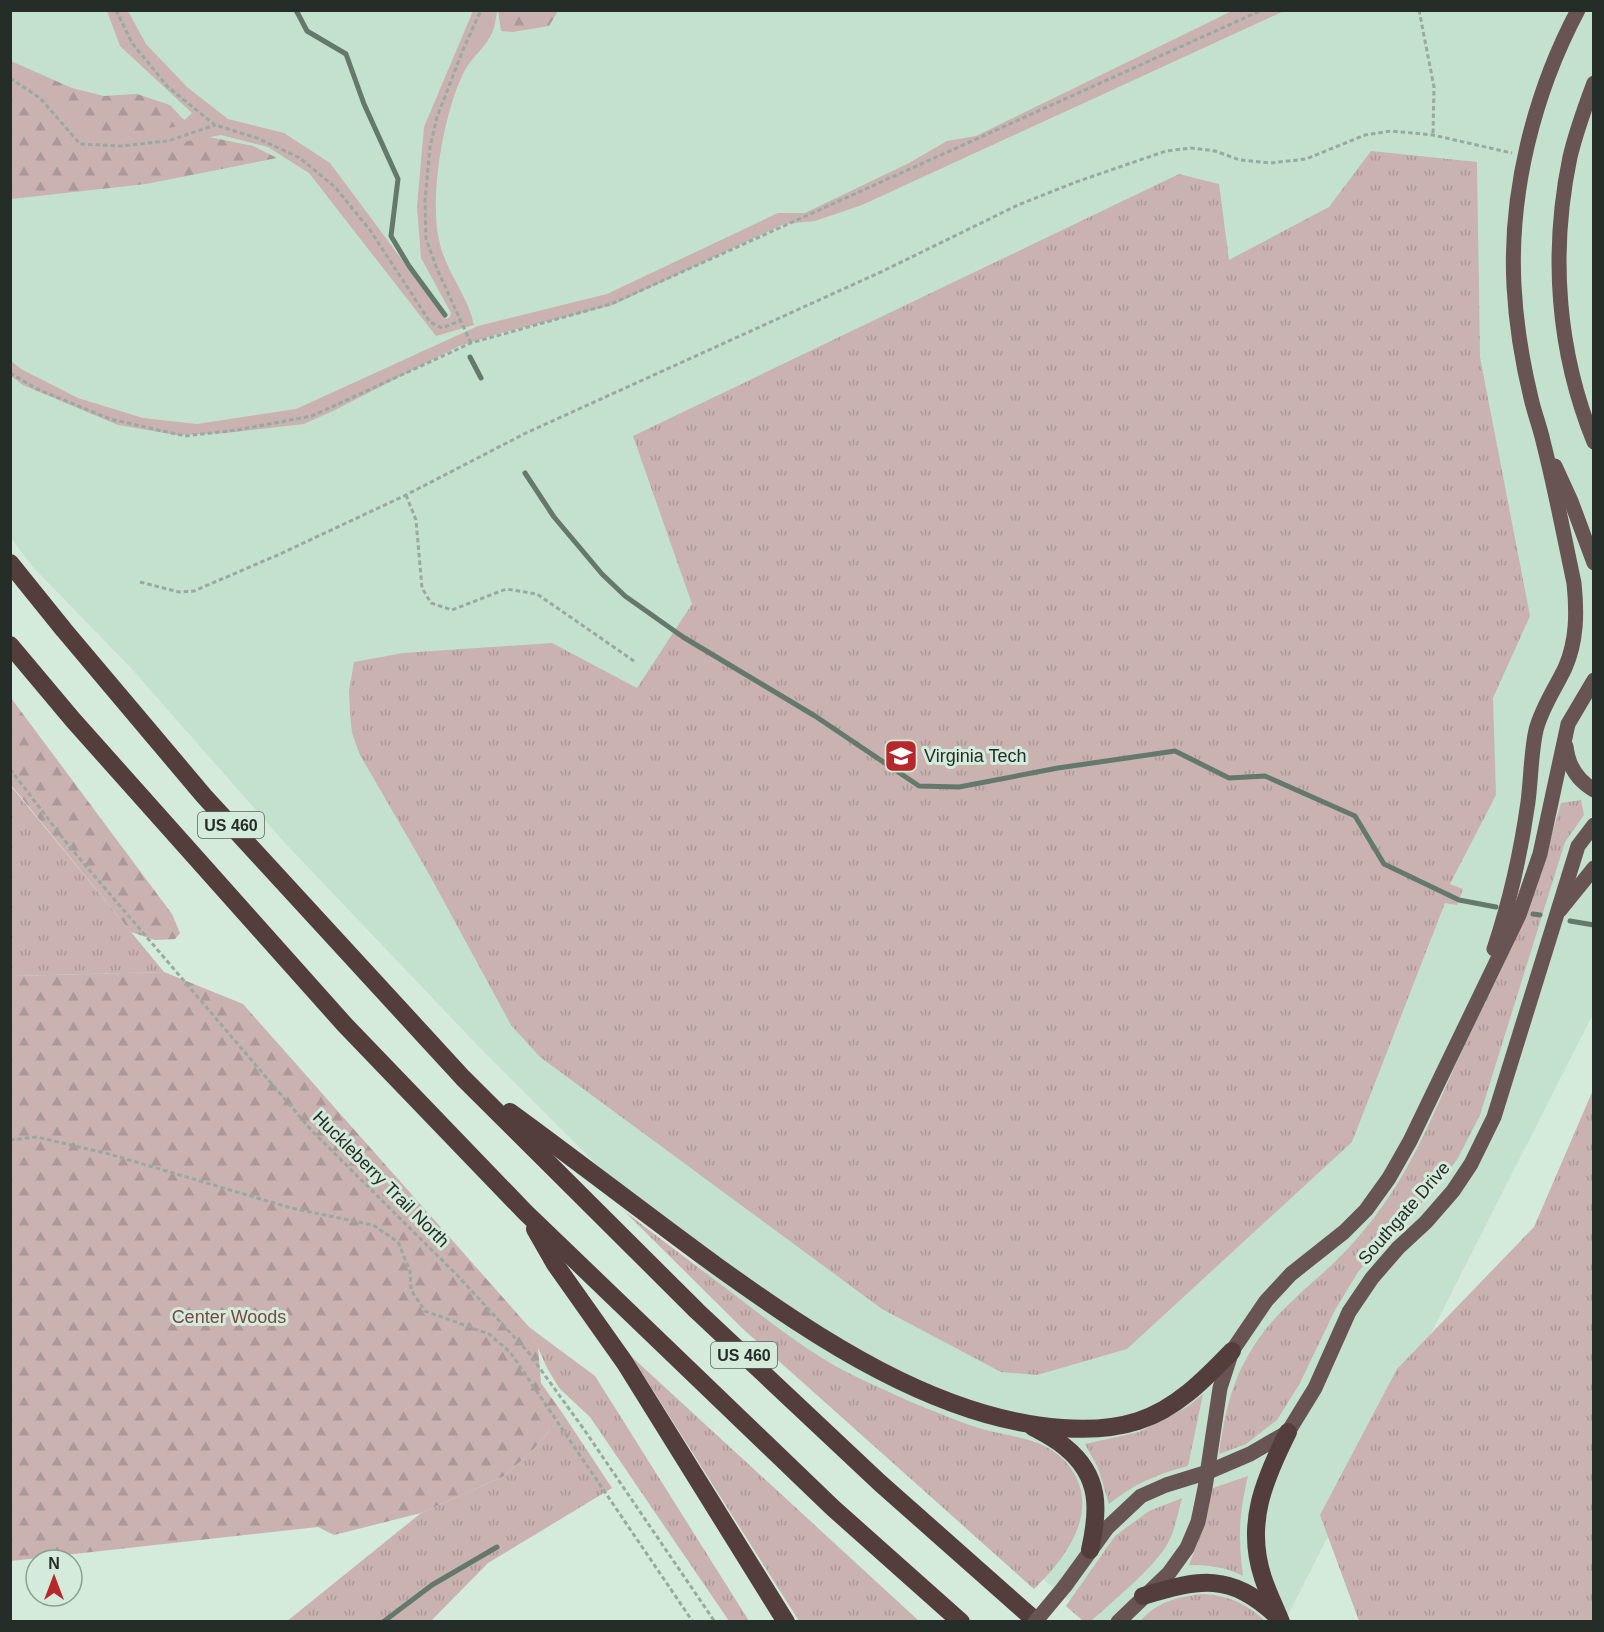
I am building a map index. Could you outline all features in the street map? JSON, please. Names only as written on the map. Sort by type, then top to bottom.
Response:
[{"type":"highway","name":"US 460","points":[[10,563],[204,795],[463,1078],[697,1311],[880,1483],[1036,1622]]},
{"type":"highway","name":"US 460","points":[[10,645],[73,720],[345,1025],[525,1212],[833,1508],[961,1622]]},
{"type":"highway","points":[[463,1078],[773,1307],[844,1352],[935,1396],[1031,1426],[1089,1430],[1138,1421],[1158,1413],[1179,1400],[1210,1374],[1232,1351]]},
{"type":"highway","points":[[525,1212],[555,1264],[625,1363],[786,1622]]},
{"type":"highway","points":[[1031,1426],[1066,1448],[1087,1472],[1094,1488],[1097,1504],[1090,1550]]},
{"type":"highway","points":[[1281,1620],[1263,1578],[1258,1557],[1257,1534],[1262,1488],[1288,1432]]},
{"type":"highway","points":[[1143,1596],[1178,1586],[1217,1582],[1244,1591],[1265,1605],[1281,1620]]},
{"type":"main road","name":"Southgate Drive","points":[[1478,1000],[1503,923],[1523,837],[1535,733],[1545,702],[1565,668],[1572,647],[1577,607],[1544,441],[1531,400],[1523,359],[1514,284],[1517,208],[1525,156],[1537,108],[1550,72],[1578,10]]},
{"type":"main road","points":[[1593,83],[1571,156],[1562,201],[1559,256],[1560,307],[1565,344],[1572,379],[1593,442]]},
{"type":"main road","name":"Southgate Drive","points":[[1544,441],[1571,501],[1593,563]]},
{"type":"main road","name":"Southgate Drive","points":[[1118,1622],[1169,1573],[1187,1548],[1198,1522],[1220,1388],[1232,1351],[1266,1301],[1291,1274],[1344,1232],[1366,1210],[1389,1178],[1410,1141],[1519,915],[1551,809],[1568,724],[1587,696],[1593,680]]},
{"type":"main road","points":[[1565,740],[1567,757],[1574,772],[1585,785],[1593,790]]},
{"type":"main road","name":"Southgate Drive","points":[[1036,1622],[1107,1528],[1141,1496],[1250,1454],[1288,1432],[1315,1388],[1349,1312],[1372,1278],[1439,1206],[1471,1164],[1494,1117],[1578,846],[1593,825]]},
{"type":"main road","points":[[1556,914],[1593,868]]},
{"type":"path","points":[[116,10],[132,43],[168,87],[215,125],[258,138],[300,158],[342,195],[369,230],[430,322],[442,328],[460,321]]},
{"type":"path","points":[[471,343],[437,270],[426,239],[424,200],[430,147],[437,117],[481,10]]},
{"type":"path","points":[[10,373],[37,389],[110,419],[185,436],[237,430],[312,416],[471,343],[610,304],[1262,10]]},
{"type":"path","points":[[1419,10],[1434,87],[1433,135]]},
{"type":"path","points":[[10,78],[40,98],[80,144],[120,146],[168,141],[215,125]]},
{"type":"path","points":[[140,582],[179,592],[194,591],[406,495],[526,433],[883,271],[1018,205],[1076,182],[1166,152],[1191,148],[1215,151],[1240,160],[1270,163],[1306,159],[1365,135],[1391,131],[1433,135],[1525,156]]},
{"type":"path","points":[[406,495],[416,520],[422,588],[431,603],[452,609],[506,589],[537,594],[634,661]]},
{"type":"path","name":"Huckleberry Trail North","points":[[10,769],[69,846],[312,1131],[457,1275],[528,1352],[715,1622]]},
{"type":"path","points":[[10,1140],[37,1137],[109,1154],[291,1208],[373,1225],[398,1242],[410,1271],[411,1290],[425,1311],[489,1334],[510,1352],[693,1622]]},
{"type":"shaded area","name":"Virginia Tech","points":[[11,11],[1593,11],[1593,1014],[1285,1621],[1094,1621],[870,1437],[481,1049],[285,843],[131,668],[32,566],[11,538]]},
{"type":"green space","points":[[498,10],[558,11],[549,26],[513,32],[501,31]]},
{"type":"green space","points":[[107,11],[128,11],[146,44],[187,87],[228,119],[284,133],[330,163],[446,319],[451,313],[421,258],[417,207],[424,127],[473,11],[497,11],[494,28],[489,38],[468,65],[457,87],[445,130],[437,178],[436,222],[439,240],[446,262],[467,303],[474,325],[436,336],[309,173],[268,147],[221,135],[134,151],[86,151],[56,130],[23,97],[11,90],[11,67],[34,84],[87,133],[125,137],[178,126],[192,113],[120,46]]},
{"type":"green space","points":[[1232,11],[1284,11],[862,205],[815,221],[784,224],[613,305],[459,346],[304,424],[226,433],[176,435],[118,425],[23,385],[11,376],[11,361],[21,369],[78,398],[143,418],[197,424],[296,409],[478,326],[607,294],[778,213],[805,213],[909,163],[947,141],[976,136]]},
{"type":"green space","points":[[11,61],[72,88],[104,96],[137,94],[170,105],[182,118],[209,137],[253,146],[277,158],[146,184],[11,199]]},
{"type":"green space","points":[[1371,151],[1477,162],[1480,357],[1530,616],[1493,698],[1496,795],[1450,884],[1463,889],[1457,905],[1445,903],[1352,1142],[1127,1349],[1037,1375],[1001,1372],[882,1309],[540,1057],[511,1025],[429,874],[360,755],[352,733],[350,713],[349,691],[354,662],[403,653],[552,643],[637,688],[692,604],[633,436],[1179,174],[1219,184],[1229,260],[1329,207]]},
{"type":"green space","points":[[11,698],[172,914],[180,933],[175,939],[155,940],[131,932],[11,785]]},
{"type":"green space","points":[[10,785],[164,972],[11,976]]},
{"type":"green space","points":[[1581,800],[1584,815],[1565,842],[1480,1115],[1458,1158],[1440,1183],[1358,1272],[1335,1310],[1300,1383],[1277,1420],[1246,1444],[1219,1454],[1231,1393],[1240,1370],[1254,1346],[1281,1312],[1335,1262],[1365,1229],[1408,1165],[1518,932],[1540,873],[1561,803]]},
{"type":"green space","name":"Center Woods","points":[[164,972],[243,1004],[529,1327],[538,1347],[541,1383],[563,1414],[533,1450],[504,1476],[421,1513],[334,1535],[318,1527],[84,1553],[84,1548],[24,1548],[24,1560],[11,1561],[11,976]]},
{"type":"green space","points":[[1593,1090],[1593,1621],[1359,1621],[1320,1515],[1397,1369],[1534,1227]]},
{"type":"green space","points":[[624,1211],[786,1333],[837,1367],[945,1416],[979,1428],[1040,1444],[1060,1456],[1079,1483],[1082,1500],[1081,1516],[1068,1548],[1046,1577],[1034,1589],[742,1328]]},
{"type":"green space","points":[[529,1327],[595,1376],[749,1621],[729,1621],[590,1417],[559,1388],[546,1366]]},
{"type":"green space","points":[[632,1357],[919,1621],[799,1621]]},
{"type":"green space","points":[[1203,1394],[1188,1466],[1146,1481],[1128,1490],[1109,1504],[1098,1468],[1085,1444],[1139,1432],[1187,1407]]},
{"type":"green space","points":[[563,1414],[612,1488],[488,1563],[431,1621],[286,1622],[421,1513],[504,1476],[533,1450]]},
{"type":"green space","points":[[1248,1476],[1240,1525],[1243,1576],[1217,1567],[1189,1565],[1205,1523],[1213,1488]]},
{"type":"green space","points":[[1182,1498],[1168,1543],[1133,1584],[1091,1621],[1083,1621],[1066,1606],[1115,1536],[1149,1511]]},
{"type":"green space","points":[[1203,1594],[1220,1596],[1237,1602],[1252,1610],[1265,1621],[1140,1621],[1168,1601]]},
{"type":"waterway","points":[[296,10],[307,31],[346,54],[364,104],[398,179],[391,236],[409,266],[445,315]]},
{"type":"waterway","points":[[470,357],[481,378]]},
{"type":"waterway","points":[[525,473],[554,517],[602,574],[625,596],[683,637],[815,716],[919,786],[959,787],[1058,768],[1175,751],[1229,778],[1265,776],[1355,816],[1384,864],[1459,900],[1496,907]]},
{"type":"waterway","points":[[1533,914],[1540,915]]},
{"type":"waterway","points":[[1570,921],[1594,925]]},
{"type":"waterway","points":[[383,1622],[432,1585],[497,1547]]},
{"type":"place","name":"Virginia Tech","points":[[901,756]]}]
